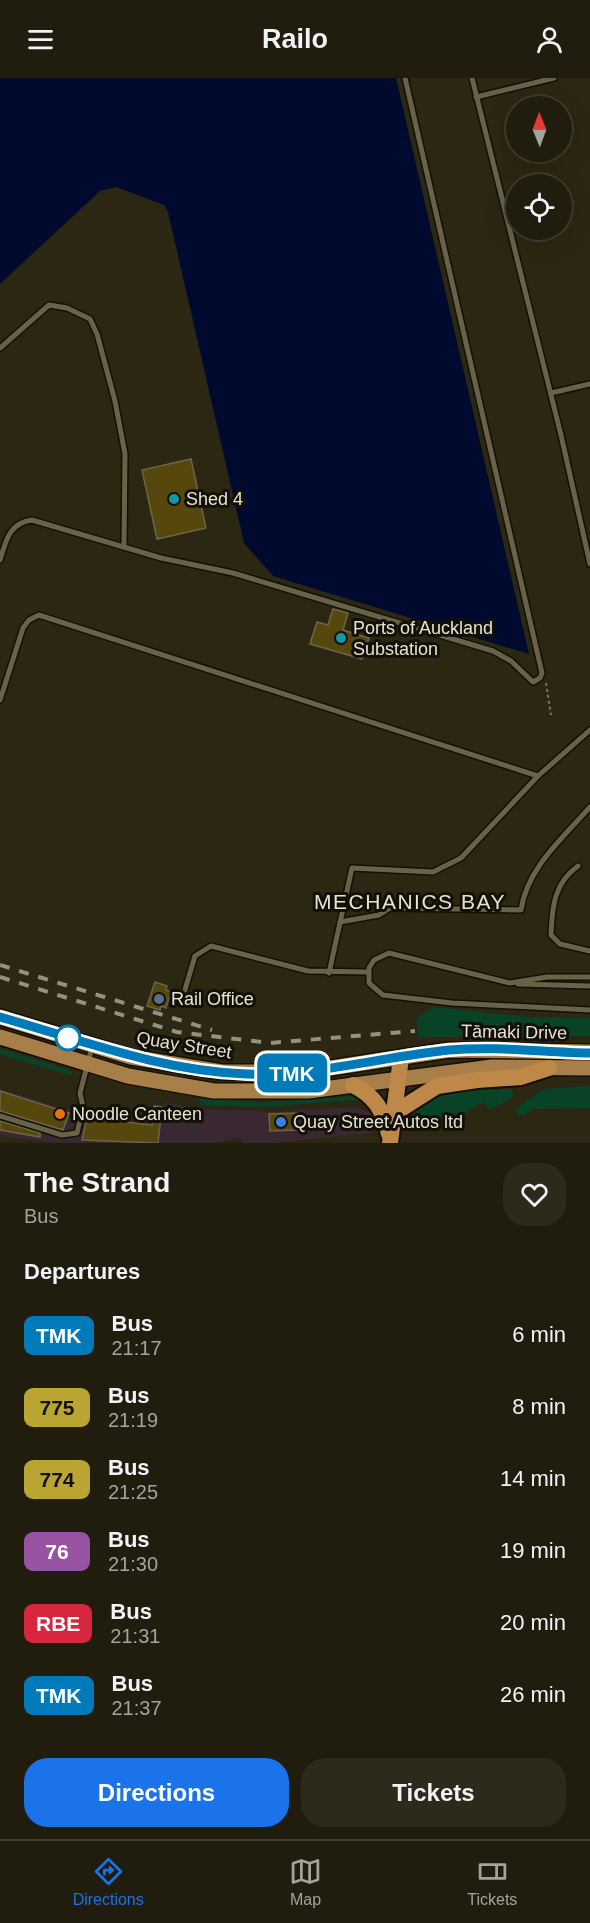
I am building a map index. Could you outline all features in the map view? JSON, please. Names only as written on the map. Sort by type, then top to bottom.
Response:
[{"type":"highway","points":[[390,1142],[401,1058]]},
{"type":"highway","points":[[392,1115],[436,1086],[520,1077],[549,1068]]},
{"type":"highway","points":[[353,1085],[367,1092],[392,1115]]},
{"type":"main road","name":"Quay Street","points":[[0,1017],[92,1046],[178,1066],[247,1074],[304,1072],[401,1058]]},
{"type":"main road","points":[[0,1037],[148,1081],[214,1091],[308,1091],[400,1078]]},
{"type":"main road","name":"Tāmaki Drive","points":[[401,1058],[476,1049],[590,1052]]},
{"type":"main road","name":"Tāmaki Drive","points":[[400,1078],[492,1067],[590,1068]]},
{"type":"lane","points":[[0,560],[11,530],[23,521],[32,520],[161,558],[233,573],[493,651],[511,661],[533,682],[540,678],[542,673],[405,78]]},
{"type":"lane","points":[[472,78],[590,564]]},
{"type":"lane","points":[[476,96],[554,78]]},
{"type":"lane","points":[[0,348],[49,305],[67,308],[90,319],[97,334],[121,428],[124,454],[124,546]]},
{"type":"lane","points":[[550,393],[590,384]]},
{"type":"lane","points":[[0,700],[23,628],[29,620],[39,615],[538,776]]},
{"type":"lane","points":[[329,973],[352,868],[433,873],[461,858],[538,776],[590,730]]},
{"type":"lane","points":[[340,922],[379,915],[390,908],[521,910],[524,891],[532,875],[590,807]]},
{"type":"lane","points":[[578,866],[565,877],[558,889],[554,902],[551,935],[560,944],[590,951]]},
{"type":"lane","points":[[181,1003],[195,956],[211,946],[308,971],[368,972]]},
{"type":"lane","points":[[590,986],[488,980],[389,953],[374,960],[368,972],[369,983],[383,995],[470,1005],[590,1010]]},
{"type":"lane","points":[[510,983],[547,977],[590,977]]},
{"type":"lane","points":[[0,1116],[62,1135],[77,1133],[83,1107],[80,1093],[92,1046]]},
{"type":"path","points":[[540,678],[547,684],[551,715]]},
{"type":"shaded area","points":[[0,1089],[78,1113],[80,1107],[99,1109],[98,1118],[151,1124],[152,1119],[161,1120],[164,1103],[205,1109],[275,1112],[355,1107],[372,1113],[372,1133],[272,1143],[244,1143],[240,1137],[216,1143],[61,1143],[11,1138],[0,1135]]},
{"type":"green space","points":[[434,1007],[527,1017],[590,1018],[590,1036],[418,1037],[417,1018]]},
{"type":"green space","points":[[0,1048],[72,1071],[72,1076],[0,1054]]},
{"type":"green space","points":[[590,1086],[590,1108],[533,1109],[525,1115],[519,1115],[514,1110],[544,1089]]},
{"type":"green space","points":[[511,1089],[514,1094],[510,1099],[490,1110],[483,1102],[463,1114],[412,1118],[421,1108],[443,1095],[470,1090]]},
{"type":"green space","points":[[356,1096],[369,1101],[351,1100],[263,1107],[200,1105],[200,1099],[267,1102]]},
{"type":"water","points":[[0,78],[396,78],[529,654],[273,576],[244,543],[168,212],[164,205],[116,187],[100,191],[0,284]]},
{"type":"building","name":"Shed 4","points":[[191,459],[206,528],[157,539],[142,470]]},
{"type":"building","points":[[333,609],[348,613],[343,630],[369,638],[362,659],[310,644],[317,622],[328,625]]},
{"type":"building","name":"Rail Office","points":[[155,982],[167,986],[166,990],[171,992],[166,1008],[161,1006],[160,1010],[147,1006]]},
{"type":"building","points":[[0,1091],[69,1113],[63,1130],[0,1111]]},
{"type":"building","points":[[154,1106],[162,1107],[158,1143],[82,1140],[89,1109],[98,1110],[97,1119],[152,1125]]},
{"type":"building","points":[[297,1113],[297,1130],[270,1131],[269,1114]]},
{"type":"building","points":[[0,1121],[40,1133],[40,1137],[0,1130]]},
{"type":"railway","points":[[0,965],[212,1030]]},
{"type":"railway","points":[[0,977],[177,1032],[270,1043],[415,1031]]},
{"type":"bus line","name":"TMK","points":[[0,1017],[131,1056],[201,1070],[247,1074],[304,1072],[449,1050],[590,1053]]},
{"type":"place","name":"Shed 4","points":[[174,499]]},
{"type":"place","name":"Ports of Auckland Substation","points":[[341,638]]},
{"type":"place","name":"Rail Office","points":[[159,999]]},
{"type":"place","name":"Noodle Canteen","points":[[60,1114]]},
{"type":"place","name":"Quay Street Autos ltd","points":[[281,1122]]},
{"type":"district","name":"MECHANICS BAY","points":[[410,902]]}]
